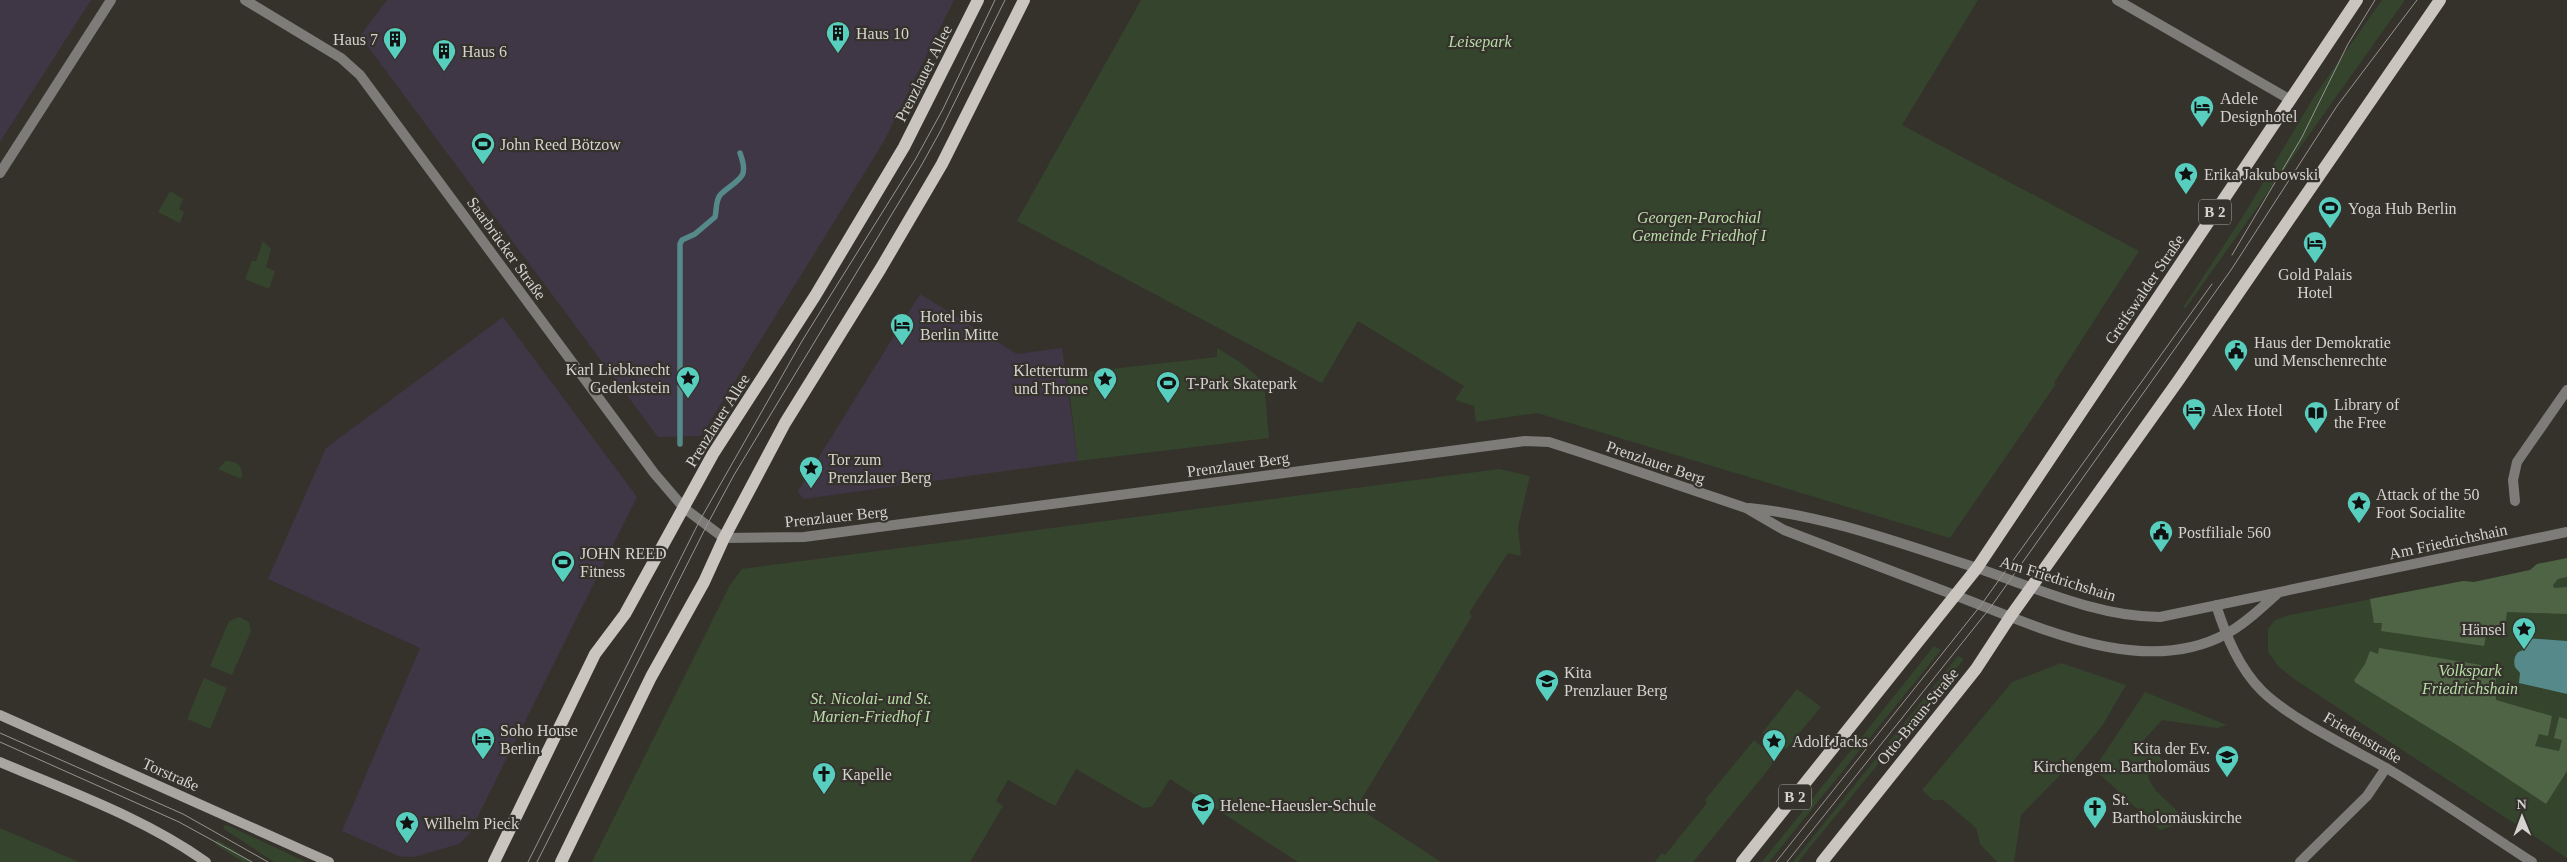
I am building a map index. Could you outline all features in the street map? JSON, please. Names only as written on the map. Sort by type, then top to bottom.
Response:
[{"type":"main road","name":"Prenzlauer Allee","points":[[494,862],[595,654],[625,614],[713,454],[815,296],[904,147],[978,0]]},
{"type":"main road","points":[[561,862],[651,677],[704,582],[724,538],[784,423],[881,268],[942,164],[1024,0]]},
{"type":"main road","name":"Greifswalder Straße","points":[[1957,596],[2356,0]]},
{"type":"main road","points":[[2032,587],[2178,380],[2440,0]]},
{"type":"main road","name":"Otto-Braun-Straße","points":[[1822,862],[1976,669],[2032,587]]},
{"type":"main road","name":"B 2","points":[[1742,862],[1957,596]]},
{"type":"main road","name":"Torstraße","points":[[0,715],[329,862]]},
{"type":"main road","points":[[0,762],[133,820],[184,846],[206,862]]},
{"type":"street","points":[[0,173],[111,0]]},
{"type":"street","name":"Saarbrücker Straße","points":[[245,0],[340,58],[360,75],[654,474],[684,508],[724,538]]},
{"type":"street","points":[[2117,0],[2289,99]]},
{"type":"street","points":[[2515,501],[2513,480],[2517,462],[2567,390]]},
{"type":"street","name":"Prenzlauer Berg","points":[[724,538],[804,537],[1525,441],[1549,442],[1746,508],[1799,515],[1873,534],[1977,568]]},
{"type":"street","name":"Prenzlauer Berg","points":[[1746,508],[1784,530],[1957,596]]},
{"type":"street","name":"Am Friedrichshain","points":[[1977,568],[2100,609],[2144,617],[2160,617],[2567,532]]},
{"type":"street","points":[[1957,596],[2053,634],[2128,651],[2162,652],[2180,650],[2226,634],[2251,617],[2277,593]]},
{"type":"street","name":"Friedenstraße","points":[[2216,605],[2226,634],[2248,673],[2263,691],[2308,722],[2386,768],[2532,862]]},
{"type":"street","points":[[2300,862],[2367,796],[2386,768]]},
{"type":"shaded area","points":[[0,0],[91,0],[0,142]]},
{"type":"shaded area","points":[[387,0],[954,0],[883,143],[701,436],[658,437],[360,36]]},
{"type":"shaded area","points":[[920,294],[1017,354],[1062,348],[1078,461],[803,499],[798,491]]},
{"type":"shaded area","points":[[503,317],[637,497],[469,834],[459,844],[414,857],[398,856],[342,831],[420,648],[268,579],[326,448]]},
{"type":"green space","name":"Georgen-Parochial Gemeinde Friedhof I","points":[[1141,0],[1978,0],[1902,125],[2139,251],[2054,383],[2056,384],[1950,538],[1537,413],[1476,422],[1474,406],[1455,400],[1464,386],[1358,321],[1322,383],[1017,221]]},
{"type":"green space","points":[[2382,0],[2405,0],[2185,309],[2184,306],[2245,213],[2315,95]]},
{"type":"green space","points":[[170,191],[183,199],[179,209],[184,212],[180,223],[158,212]]},
{"type":"green space","points":[[263,241],[271,249],[266,267],[275,271],[269,289],[245,279],[252,261],[256,261]]},
{"type":"green space","name":"T-Park Skatepark","points":[[1217,348],[1240,362],[1264,382],[1269,438],[1078,461],[1067,374],[1217,357]]},
{"type":"green space","points":[[226,461],[237,463],[242,471],[241,479],[218,469]]},
{"type":"green space","name":"St. Nicolai- und St. Marien-Friedhof I","points":[[1499,469],[1530,476],[1518,527],[1521,556],[1508,553],[1469,613],[1472,616],[1358,805],[1362,807],[1360,809],[1441,862],[1298,862],[1170,779],[1152,807],[1143,808],[1076,769],[1055,806],[1008,780],[996,801],[1003,806],[970,862],[592,862],[730,585],[742,569]]},
{"type":"green space","name":"Volkspark Friedrichshain","points":[[2567,558],[2567,858],[2294,679],[2279,667],[2268,652],[2268,629],[2275,620],[2290,615],[2463,581],[2474,582],[2530,570],[2537,564]]},
{"type":"green space","points":[[2567,558],[2567,577],[2558,579],[2553,585],[2554,588],[2567,587],[2567,614],[2507,612],[2504,634],[2487,631],[2484,646],[2381,631],[2382,623],[2374,623],[2370,599],[2463,581],[2474,582],[2530,570],[2537,564]]},
{"type":"green space","points":[[239,617],[249,622],[251,631],[232,675],[210,666],[229,621]]},
{"type":"green space","points":[[1934,646],[1941,650],[1769,862],[1762,862]]},
{"type":"green space","points":[[2379,648],[2481,665],[2480,673],[2496,678],[2496,700],[2552,716],[2548,736],[2539,734],[2535,746],[2559,751],[2562,740],[2554,738],[2559,717],[2567,719],[2567,771],[2546,804],[2457,745],[2356,683],[2354,680],[2365,664],[2370,651],[2378,654]]},
{"type":"green space","points":[[1958,656],[1964,659],[1798,862],[1793,862]]},
{"type":"green space","points":[[2061,663],[2126,685],[2102,726],[2071,764],[2021,815],[2014,862],[1997,862],[1980,844],[1976,828],[1943,800],[1933,800],[1922,790],[2012,682]]},
{"type":"green space","points":[[204,678],[227,688],[210,729],[187,719]]},
{"type":"green space","points":[[1797,689],[1821,707],[1787,748],[1780,749],[1762,733]]},
{"type":"green space","points":[[2145,692],[2227,725],[2217,728],[2162,720],[2143,741],[2166,763],[2166,768],[2161,773],[2148,775],[2150,782],[2181,817],[2173,826],[2160,830],[2094,769]]},
{"type":"green space","points":[[1754,740],[1772,756],[1772,765],[1693,862],[1655,862],[1662,853],[1665,855],[1707,803],[1705,800]]},
{"type":"green space","points":[[227,825],[306,862],[274,862],[224,829],[223,826]]},
{"type":"green space","points":[[0,828],[79,862],[0,862]]},
{"type":"green space","points":[[218,840],[252,862],[243,862],[216,845],[215,841]]},
{"type":"water","points":[[2525,638],[2567,641],[2567,694],[2519,683],[2520,673],[2515,667],[2514,662],[2517,654],[2524,650]]},
{"type":"waterway","points":[[680,444],[680,244],[682,240],[695,234],[715,217],[719,196],[741,178],[744,169],[740,153]]},
{"type":"tram line","points":[[528,862],[700,520],[802,341],[915,160],[943,109],[995,0]]},
{"type":"tram line","points":[[537,862],[734,475],[921,166],[941,130],[1005,0]]},
{"type":"tram line","points":[[2232,255],[2302,137],[2348,44],[2375,0]]},
{"type":"tram line","points":[[1787,862],[1990,608],[2231,270],[2337,106],[2417,0]]},
{"type":"tram line","points":[[1776,862],[1981,605],[2212,284]]},
{"type":"tram line","points":[[0,733],[183,814],[268,862]]},
{"type":"tram line","points":[[0,742],[179,822],[252,862]]},
{"type":"place","name":"Haus 10","points":[[838,54]]},
{"type":"place","name":"Haus 7","points":[[395,60]]},
{"type":"place","name":"Haus 6","points":[[444,72]]},
{"type":"place","name":"Adele Designhotel","points":[[2202,128]]},
{"type":"place","name":"John Reed Bötzow","points":[[483,165]]},
{"type":"place","name":"Erika Jakubowski","points":[[2186,195]]},
{"type":"place","name":"Yoga Hub Berlin","points":[[2330,229]]},
{"type":"place","name":"Gold Palais Hotel","points":[[2315,264]]},
{"type":"place","name":"Hotel ibis Berlin Mitte","points":[[902,346]]},
{"type":"place","name":"Haus der Demokratie und Menschenrechte","points":[[2236,372]]},
{"type":"place","name":"Karl Liebknecht Gedenkstein","points":[[688,399]]},
{"type":"place","name":"Kletterturm und Throne","points":[[1105,400]]},
{"type":"place","name":"T-Park Skatepark","points":[[1168,404]]},
{"type":"place","name":"Alex Hotel","points":[[2194,431]]},
{"type":"place","name":"Library of the Free","points":[[2316,434]]},
{"type":"place","name":"Tor zum Prenzlauer Berg","points":[[811,489]]},
{"type":"place","name":"Attack of the 50 Foot Socialite","points":[[2359,524]]},
{"type":"place","name":"Postfiliale 560","points":[[2161,553]]},
{"type":"place","name":"JOHN REED Fitness","points":[[563,583]]},
{"type":"place","name":"Hänsel","points":[[2524,650]]},
{"type":"place","name":"Kita Prenzlauer Berg","points":[[1547,702]]},
{"type":"place","name":"Soho House Berlin","points":[[483,760]]},
{"type":"place","name":"Adolf Jacks","points":[[1774,762]]},
{"type":"place","name":"Kita der Ev. Kirchengem. Bartholomäus","points":[[2227,778]]},
{"type":"place","name":"Kapelle","points":[[824,795]]},
{"type":"place","name":"Helene-Haeusler-Schule","points":[[1203,826]]},
{"type":"place","name":"St. Bartholomäuskirche","points":[[2095,829]]},
{"type":"place","name":"Wilhelm Pieck","points":[[407,844]]},
{"type":"park label","name":"Leisepark","points":[[1480,41]]}]
